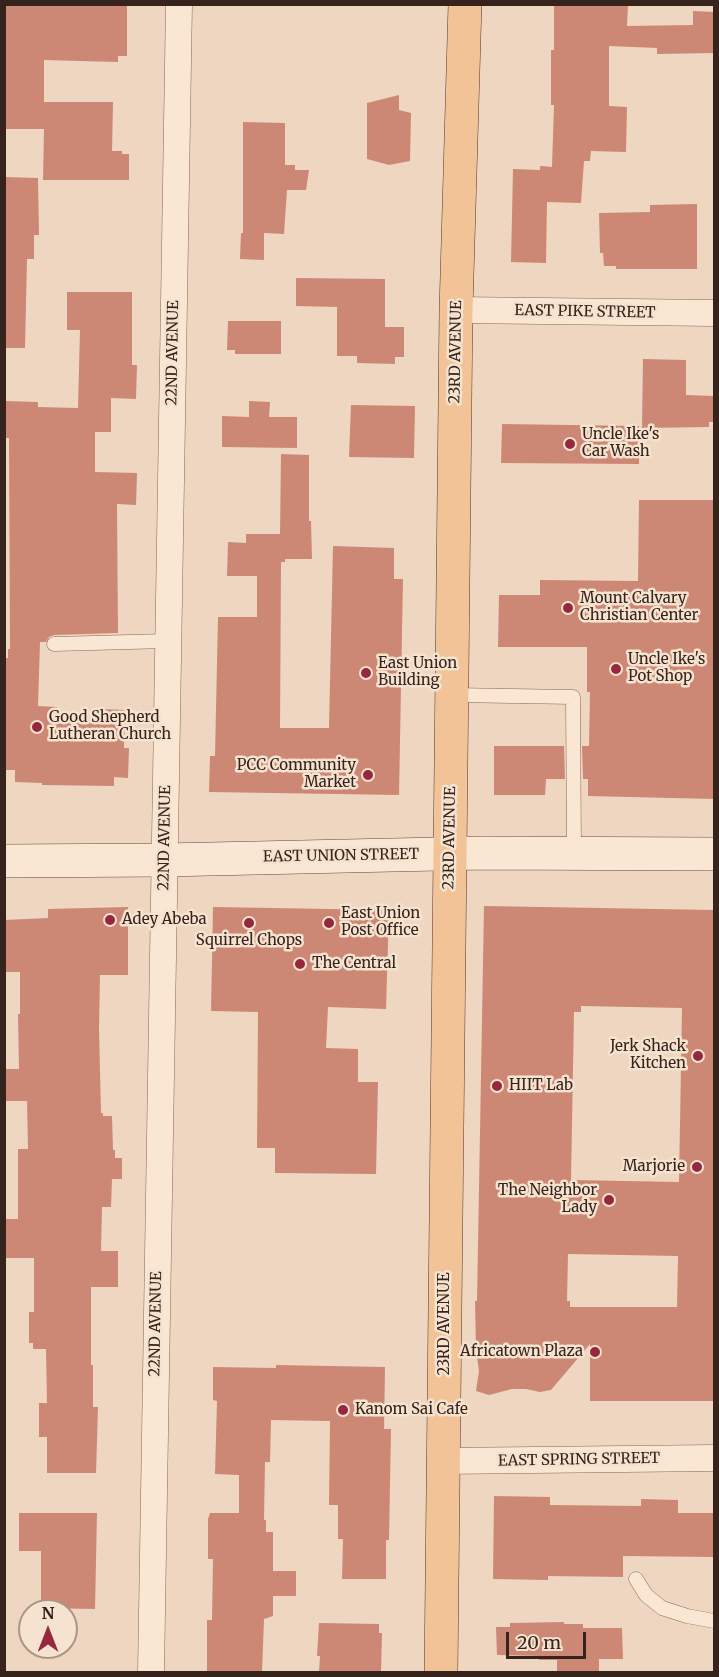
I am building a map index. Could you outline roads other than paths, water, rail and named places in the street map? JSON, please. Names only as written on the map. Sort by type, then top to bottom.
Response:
[{"type":"main road","name":"23RD AVENUE","points":[[441,1672],[456,310],[465,4]]},
{"type":"main road","name":"EAST UNION STREET","points":[[4,861],[450,854],[714,854]]},
{"type":"street","name":"22ND AVENUE","points":[[151,1672],[179,4]]},
{"type":"street","name":"EAST PIKE STREET","points":[[456,310],[714,313]]},
{"type":"street","name":"EAST SPRING STREET","points":[[443,1461],[714,1458]]},
{"type":"lane","points":[[54,644],[168,641]]},
{"type":"lane","points":[[452,696],[573,697],[574,853]]},
{"type":"lane","points":[[636,1579],[646,1595],[662,1608],[687,1616],[714,1620]]},
{"type":"place","name":"Uncle Ike's Car Wash","points":[[570,444]]},
{"type":"place","name":"Mount Calvary Christian Center","points":[[568,608]]},
{"type":"place","name":"Uncle Ike's Pot Shop","points":[[616,669]]},
{"type":"place","name":"East Union Building","points":[[366,673]]},
{"type":"place","name":"Good Shepherd Lutheran Church","points":[[37,727]]},
{"type":"place","name":"PCC Community Market","points":[[368,775]]},
{"type":"place","name":"Adey Abeba","points":[[110,920]]},
{"type":"place","name":"Squirrel Chops","points":[[249,923]]},
{"type":"place","name":"East Union Post Office","points":[[329,923]]},
{"type":"place","name":"The Central","points":[[300,964]]},
{"type":"place","name":"Jerk Shack Kitchen","points":[[698,1056]]},
{"type":"place","name":"HIIT Lab","points":[[497,1086]]},
{"type":"place","name":"Marjorie","points":[[697,1167]]},
{"type":"place","name":"The Neighbor Lady","points":[[609,1200]]},
{"type":"place","name":"Africatown Plaza","points":[[595,1352]]},
{"type":"place","name":"Kanom Sai Cafe","points":[[343,1410]]}]
